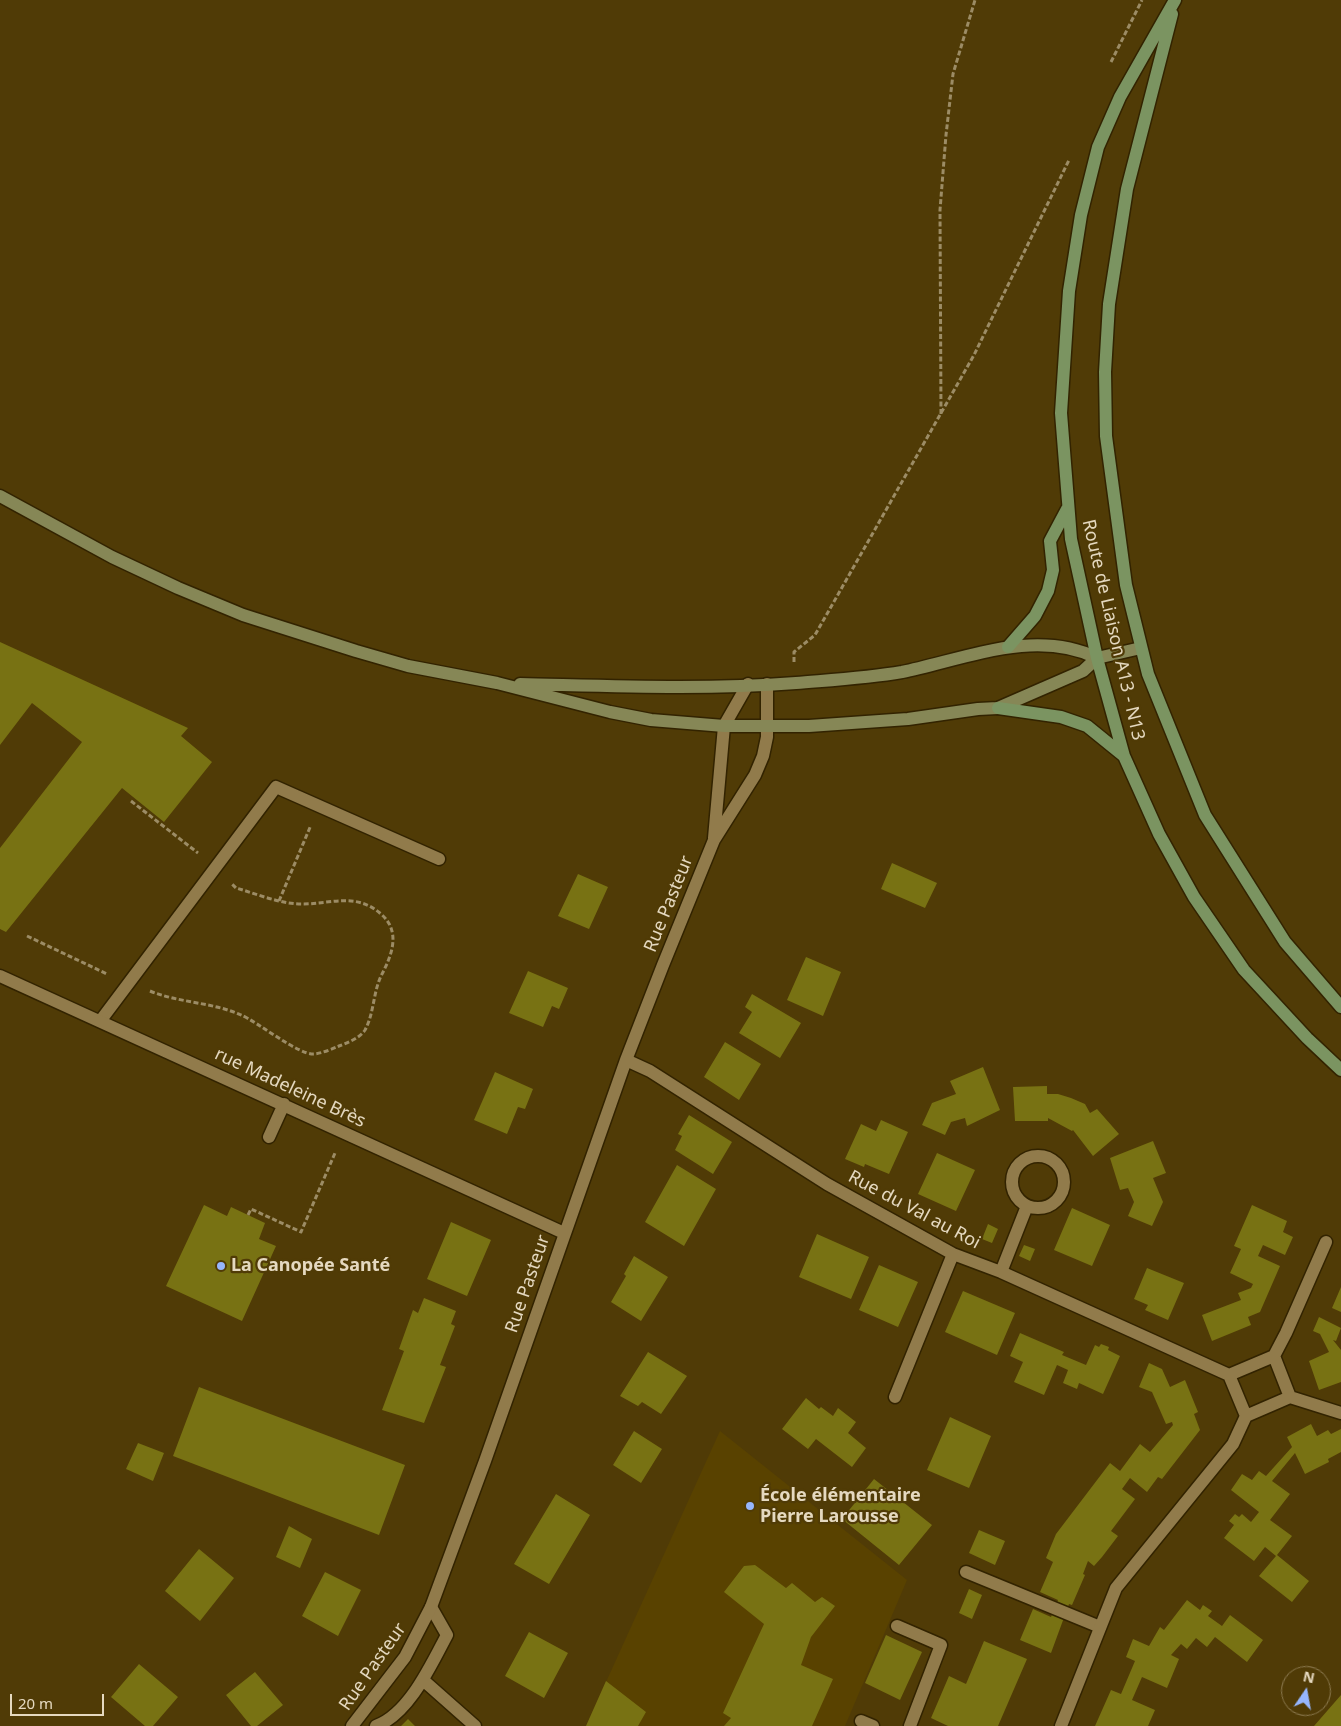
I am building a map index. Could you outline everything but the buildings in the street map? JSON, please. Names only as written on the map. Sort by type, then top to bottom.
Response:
[{"type":"main road","name":"Route de Liaison A13 - N13","points":[[1175,0],[1120,97],[1098,146],[1081,215],[1069,291],[1063,352],[1061,414],[1067,508],[1071,539],[1097,658],[1124,756],[1163,842],[1194,897],[1238,962],[1307,1038],[1341,1070]]},
{"type":"main road","name":"Route de Liaison A13 - N13","points":[[1175,0],[1127,189],[1109,304],[1105,372],[1106,436],[1126,585],[1141,648],[1174,740],[1205,815],[1285,942],[1341,1007]]},
{"type":"main road","points":[[1008,647],[1035,616],[1048,591],[1053,570],[1050,541],[1067,508]]},
{"type":"main road","points":[[998,708],[1061,717],[1087,726],[1124,756]]},
{"type":"street","points":[[0,496],[112,557],[178,588],[243,614],[408,666],[497,683],[627,716],[661,721],[724,726],[768,726],[869,722],[998,708],[1083,671],[1097,658],[1141,648]]},
{"type":"street","points":[[497,683],[642,686],[795,683],[899,672],[1008,647],[1037,645],[1064,646],[1079,649],[1097,658]]},
{"type":"street","name":"Rue Pasteur","points":[[714,840],[724,726],[748,684]]},
{"type":"street","name":"Rue Pasteur","points":[[352,1726],[405,1657],[431,1607],[482,1470],[626,1060],[714,840],[755,775],[763,756],[768,726],[767,684]]},
{"type":"street","points":[[100,1020],[276,787],[439,859]]},
{"type":"street","name":"rue Madeleine Brès","points":[[0,976],[564,1233]]},
{"type":"street","name":"Rue du Val au Roi","points":[[626,1060],[650,1071],[827,1184],[953,1254],[1000,1272],[1229,1374]]},
{"type":"street","points":[[269,1137],[284,1104]]},
{"type":"street","points":[[1034,1156],[1051,1160],[1058,1165],[1065,1181],[1059,1198],[1044,1208],[1036,1209],[1027,1206],[1015,1195],[1012,1187],[1015,1170],[1020,1164],[1034,1156]]},
{"type":"street","points":[[1000,1272],[1027,1206]]},
{"type":"street","points":[[1246,1416],[1229,1374],[1274,1356],[1326,1242]]},
{"type":"street","points":[[895,1397],[953,1254]]},
{"type":"street","points":[[1274,1356],[1290,1397]]},
{"type":"street","points":[[1061,1726],[1116,1588],[1233,1444],[1246,1416],[1290,1397],[1341,1413]]},
{"type":"street","points":[[966,1572],[1100,1627]]},
{"type":"street","points":[[376,1726],[388,1721],[423,1680],[447,1635],[431,1607]]},
{"type":"street","points":[[897,1626],[941,1645],[910,1726]]},
{"type":"street","points":[[423,1680],[475,1726]]},
{"type":"path","points":[[941,415],[940,210],[946,135],[953,74],[975,0]]},
{"type":"path","points":[[1109,66],[1142,0]]},
{"type":"path","points":[[795,683],[794,652],[815,635],[941,415],[974,355],[1062,179],[1072,152]]},
{"type":"path","points":[[27,936],[96,969],[155,993],[217,1006],[242,1015],[300,1050],[313,1054],[348,1043],[364,1032],[373,1009],[377,985],[394,943],[390,927],[382,914],[359,901],[322,901],[302,904],[279,901],[236,888],[216,867],[131,801]]},
{"type":"path","points":[[279,901],[319,806]]},
{"type":"path","points":[[248,1215],[251,1209],[301,1232],[343,1132]]},
{"type":"shaded area","name":"École élémentaire Pierre Larousse","points":[[720,1431],[907,1580],[845,1726],[586,1726]]},
{"type":"place","name":"La Canopée Santé","points":[[221,1266]]},
{"type":"place","name":"École élémentaire Pierre Larousse","points":[[750,1506]]}]
